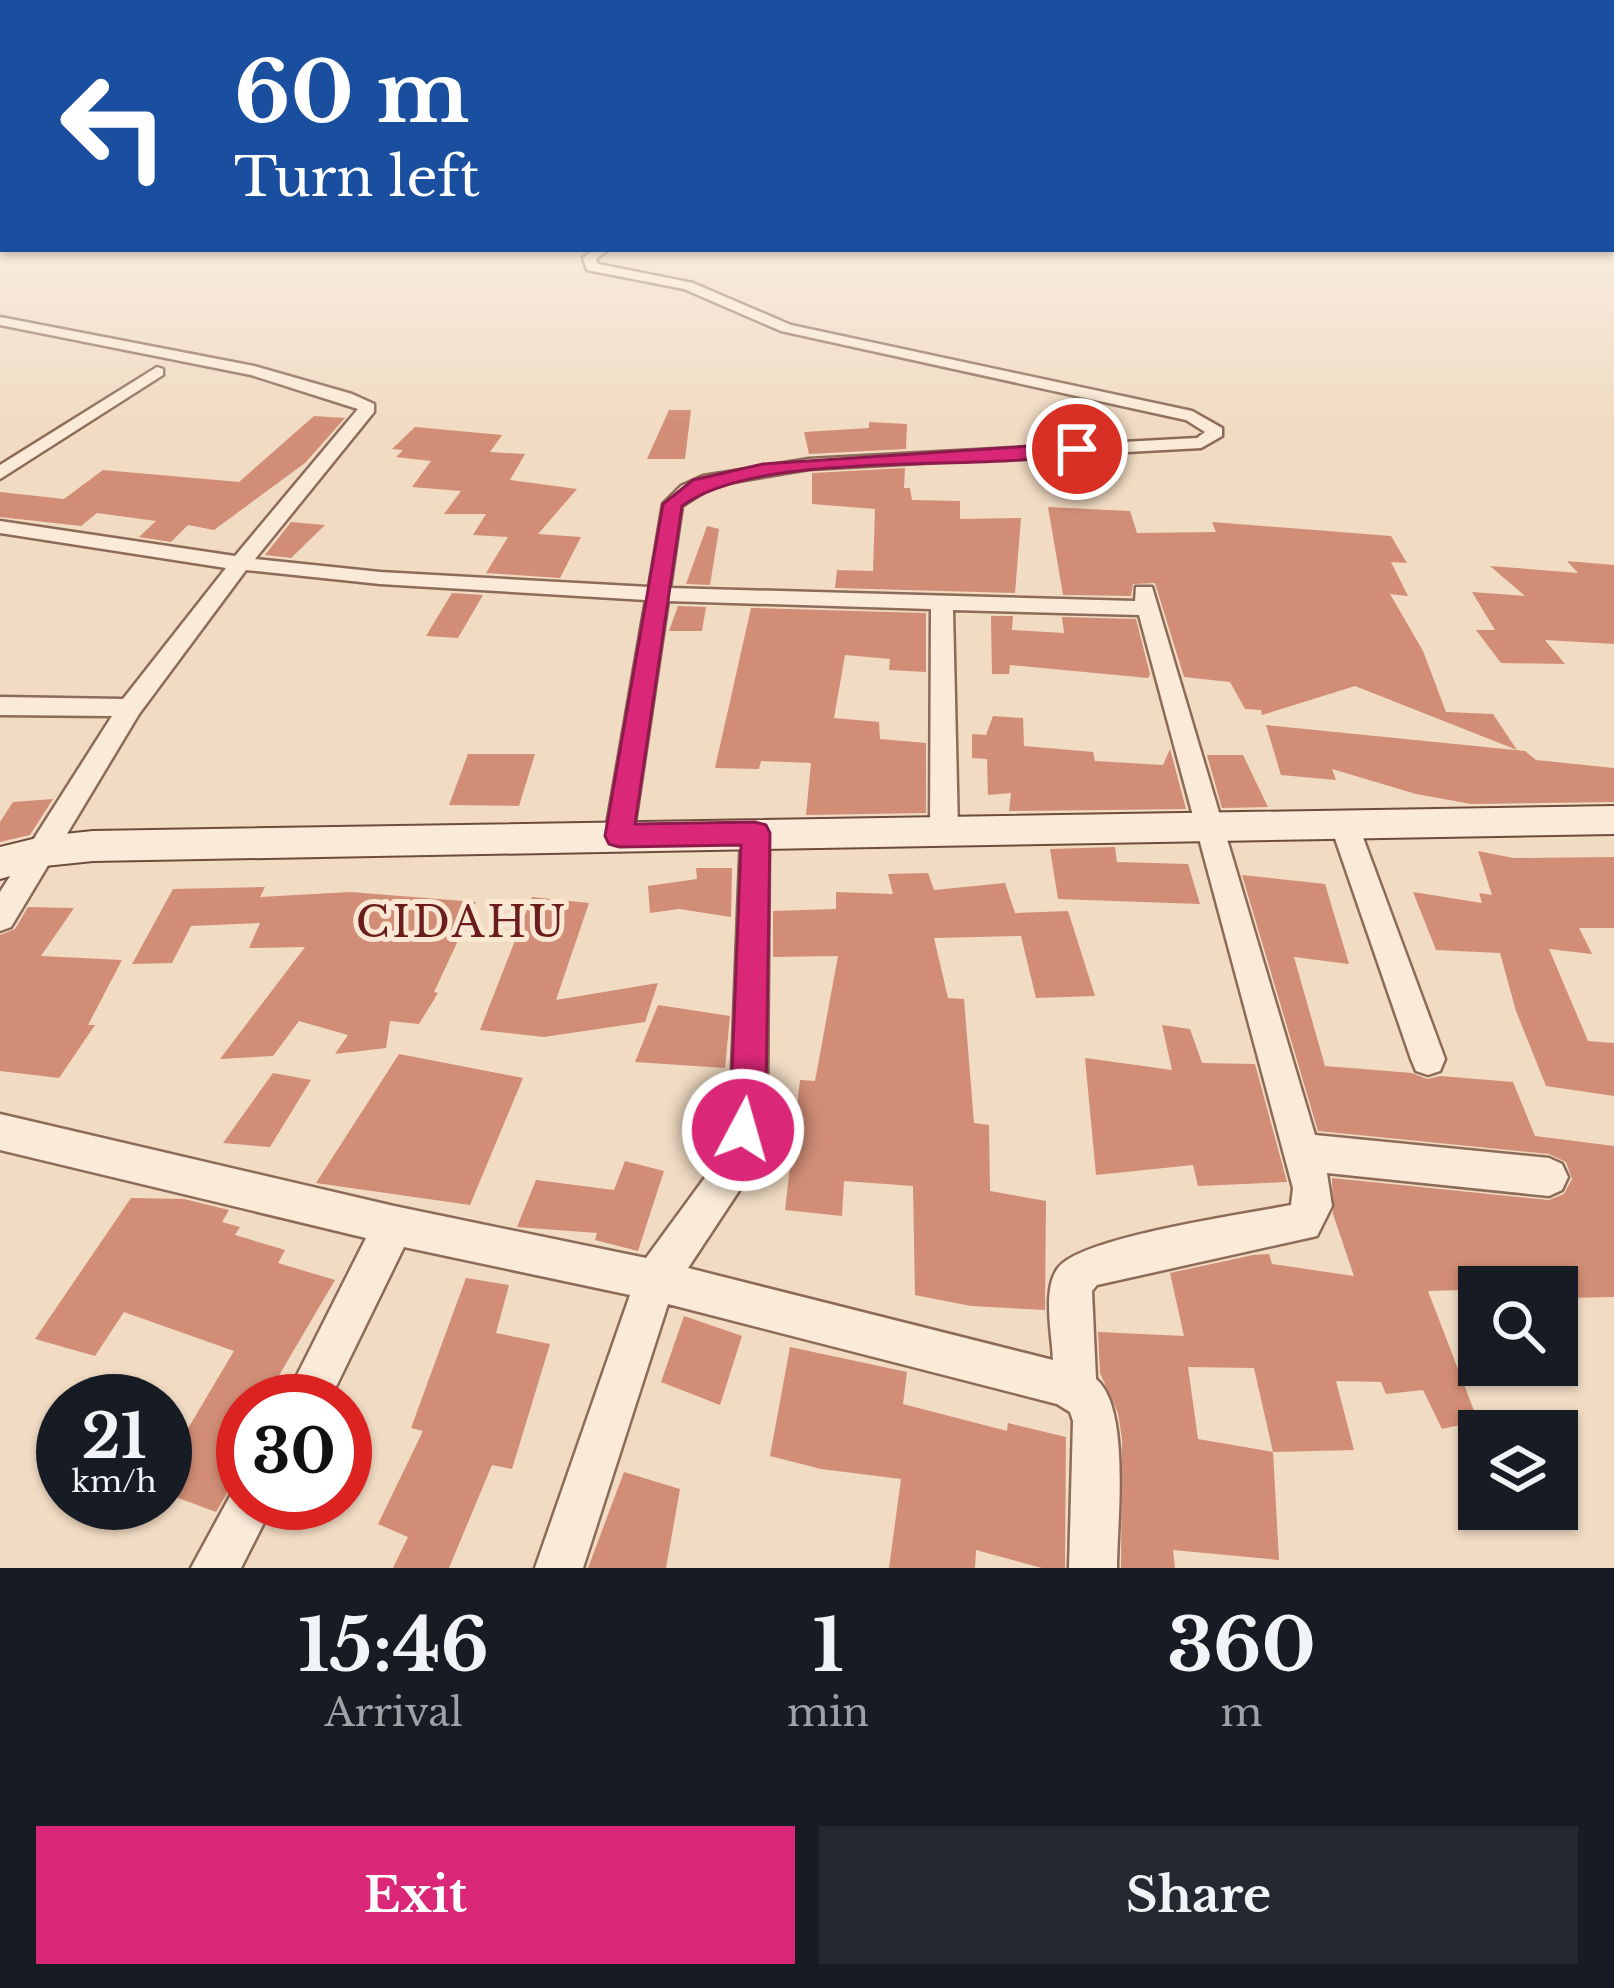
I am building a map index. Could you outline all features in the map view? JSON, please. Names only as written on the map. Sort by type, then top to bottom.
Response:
[{"type":"main road","points":[[0,862],[93,845],[1614,820]]},
{"type":"street","points":[[619,836],[673,504],[688,490],[710,480],[809,464],[1201,443],[1216,432],[1192,416],[786,328],[688,286],[659,280]]},
{"type":"street","points":[[0,321],[89,334],[314,387],[367,406],[238,564],[130,709],[0,917]]},
{"type":"street","points":[[0,473],[157,372]]},
{"type":"street","points":[[0,527],[238,564],[382,579],[942,602],[1146,600],[1302,1152],[1313,1206],[1303,1222],[1105,1263],[1077,1274],[1071,1283],[1075,1391]]},
{"type":"street","points":[[942,602],[944,831]]},
{"type":"street","points":[[0,706],[130,709]]},
{"type":"street","points":[[1344,824],[1428,1059]]},
{"type":"street","points":[[560,1568],[655,1280],[737,1165],[748,1096],[755,833]]},
{"type":"street","points":[[0,1132],[394,1225],[655,1280],[1075,1391],[1087,1399],[1095,1421],[1093,1568]]},
{"type":"street","points":[[1302,1152],[1549,1177]]},
{"type":"street","points":[[320,1374],[394,1225]]},
{"type":"street","points":[[215,1568],[236,1530]]},
{"type":"building","points":[[669,410],[691,410],[685,459],[647,459]]},
{"type":"building","points":[[314,416],[345,418],[305,463],[214,530],[188,525],[171,542],[139,537],[156,521],[97,513],[81,526],[0,517],[0,492],[64,499],[103,470],[239,482]]},
{"type":"building","points":[[869,422],[907,424],[906,449],[809,454],[804,432],[869,428]]},
{"type":"building","points":[[415,427],[502,435],[490,452],[525,454],[510,480],[577,489],[538,534],[581,537],[560,578],[486,573],[508,537],[473,535],[486,514],[444,514],[461,491],[412,487],[431,461],[396,457],[403,450],[392,449]]},
{"type":"building","points":[[905,468],[904,488],[910,488],[912,500],[960,501],[960,519],[1021,518],[1015,593],[835,588],[837,570],[873,571],[875,509],[812,504],[812,473]]},
{"type":"building","points":[[1048,507],[1130,511],[1137,533],[1216,532],[1212,522],[1391,536],[1407,563],[1391,562],[1408,596],[1390,594],[1423,651],[1446,712],[1493,714],[1517,750],[1355,686],[1262,715],[1261,710],[1245,709],[1230,682],[1184,677],[1155,583],[1133,584],[1131,596],[1063,595]]},
{"type":"building","points":[[291,522],[325,525],[291,558],[265,555]]},
{"type":"building","points":[[707,526],[719,529],[710,585],[686,584]]},
{"type":"building","points":[[1567,561],[1614,565],[1614,644],[1545,640],[1565,664],[1501,663],[1476,630],[1495,630],[1472,592],[1525,596],[1490,566],[1578,573]]},
{"type":"building","points":[[452,593],[483,595],[458,638],[426,636]]},
{"type":"building","points":[[678,606],[706,607],[702,631],[669,631]]},
{"type":"building","points":[[751,608],[926,613],[926,672],[889,670],[890,659],[845,655],[834,718],[879,722],[880,739],[926,743],[926,813],[806,815],[811,763],[761,761],[759,769],[715,768]]},
{"type":"building","points":[[991,616],[1013,616],[1012,630],[1064,633],[1062,617],[1136,619],[1150,674],[1148,678],[1010,665],[1009,674],[992,674]]},
{"type":"building","points":[[993,716],[1023,718],[1024,746],[1093,752],[1095,761],[1163,765],[1170,749],[1186,809],[1009,811],[1011,793],[988,795],[987,759],[972,758],[972,734],[986,735]]},
{"type":"building","points":[[1266,725],[1525,751],[1536,760],[1614,768],[1614,802],[1471,804],[1416,794],[1332,769],[1336,780],[1281,775]]},
{"type":"building","points":[[468,754],[535,754],[519,806],[449,805]]},
{"type":"building","points":[[1207,755],[1243,755],[1268,807],[1222,808]]},
{"type":"building","points":[[53,799],[30,835],[0,842],[0,822],[13,802]]},
{"type":"building","points":[[1115,847],[1117,862],[1188,864],[1200,904],[1058,899],[1050,849]]},
{"type":"building","points":[[1478,851],[1513,858],[1614,857],[1614,928],[1579,928],[1592,954],[1549,949],[1588,1041],[1614,1043],[1614,1096],[1546,1086],[1516,1011],[1500,953],[1436,950],[1413,892],[1482,903],[1479,893],[1492,895]]},
{"type":"building","points":[[696,868],[732,868],[731,917],[679,909],[650,913],[648,886],[697,879]]},
{"type":"building","points":[[928,873],[934,890],[1005,883],[1015,913],[1068,911],[1095,996],[1036,998],[1021,936],[934,938],[948,998],[964,999],[974,1123],[989,1125],[990,1191],[1046,1201],[1045,1310],[971,1306],[915,1295],[913,1186],[844,1181],[842,1216],[785,1210],[800,1080],[815,1081],[838,956],[773,957],[773,911],[836,909],[836,892],[893,894],[888,874]]},
{"type":"building","points":[[1242,875],[1325,884],[1349,964],[1294,957],[1325,1066],[1412,1073],[1427,1079],[1513,1082],[1535,1136],[1614,1146],[1614,1297],[1578,1298],[1578,1266],[1458,1266],[1458,1290],[1428,1291],[1458,1369],[1458,1386],[1465,1386],[1474,1410],[1458,1410],[1458,1425],[1442,1429],[1423,1390],[1386,1394],[1381,1382],[1336,1381],[1354,1450],[1273,1452],[1279,1560],[1173,1550],[1175,1568],[1121,1568],[1122,1439],[1118,1413],[1100,1373],[1098,1332],[1184,1336],[1170,1273],[1269,1254],[1272,1264],[1354,1276],[1333,1214],[1332,1178],[1549,1200],[1564,1194],[1572,1179],[1566,1162],[1549,1154],[1318,1131]],"holes":[[[1188,1367],[1254,1368],[1273,1452],[1198,1439]]]},
{"type":"building","points":[[265,887],[260,897],[350,892],[476,902],[434,992],[438,993],[419,1024],[390,1021],[386,1048],[335,1054],[348,1035],[299,1021],[273,1056],[220,1059],[305,947],[249,948],[260,923],[191,926],[172,963],[132,964],[173,889]]},
{"type":"building","points":[[532,897],[589,903],[556,1000],[658,983],[645,1022],[544,1037],[480,1030]]},
{"type":"building","points":[[28,907],[74,908],[41,956],[122,960],[88,1025],[95,1025],[59,1078],[0,1071],[0,935],[15,929]]},
{"type":"building","points":[[658,1005],[730,1016],[725,1068],[635,1062]]},
{"type":"building","points":[[1162,1025],[1190,1029],[1202,1063],[1255,1064],[1287,1182],[1198,1186],[1193,1165],[1096,1175],[1085,1058],[1172,1070]]},
{"type":"building","points":[[399,1054],[523,1078],[470,1205],[316,1183]]},
{"type":"building","points":[[273,1073],[311,1080],[270,1147],[223,1143]]},
{"type":"building","points":[[625,1161],[664,1171],[638,1251],[595,1240],[597,1233],[517,1227],[536,1180],[614,1190]]},
{"type":"building","points":[[131,1198],[184,1199],[229,1210],[222,1222],[240,1227],[235,1235],[285,1250],[278,1263],[335,1280],[280,1374],[220,1374],[234,1351],[124,1312],[95,1356],[35,1339]]},
{"type":"building","points":[[466,1278],[509,1285],[496,1333],[550,1344],[512,1469],[492,1465],[449,1568],[393,1568],[408,1537],[378,1524],[423,1431],[411,1428]]},
{"type":"building","points":[[684,1316],[742,1336],[720,1405],[661,1382]]},
{"type":"building","points":[[790,1347],[907,1372],[903,1404],[1007,1431],[1008,1423],[1066,1437],[1065,1568],[1042,1568],[976,1550],[975,1568],[889,1568],[901,1479],[821,1469],[770,1456]]},
{"type":"building","points":[[216,1381],[216,1512],[192,1503],[192,1422]]},
{"type":"building","points":[[624,1472],[680,1489],[666,1568],[588,1568]]},
{"type":"district","name":"CIDAHU","points":[[462,922]]},
{"type":"route","points":[[743,1130],[748,1096],[755,833],[619,836],[673,504],[700,484],[763,470],[1077,449]]}]
